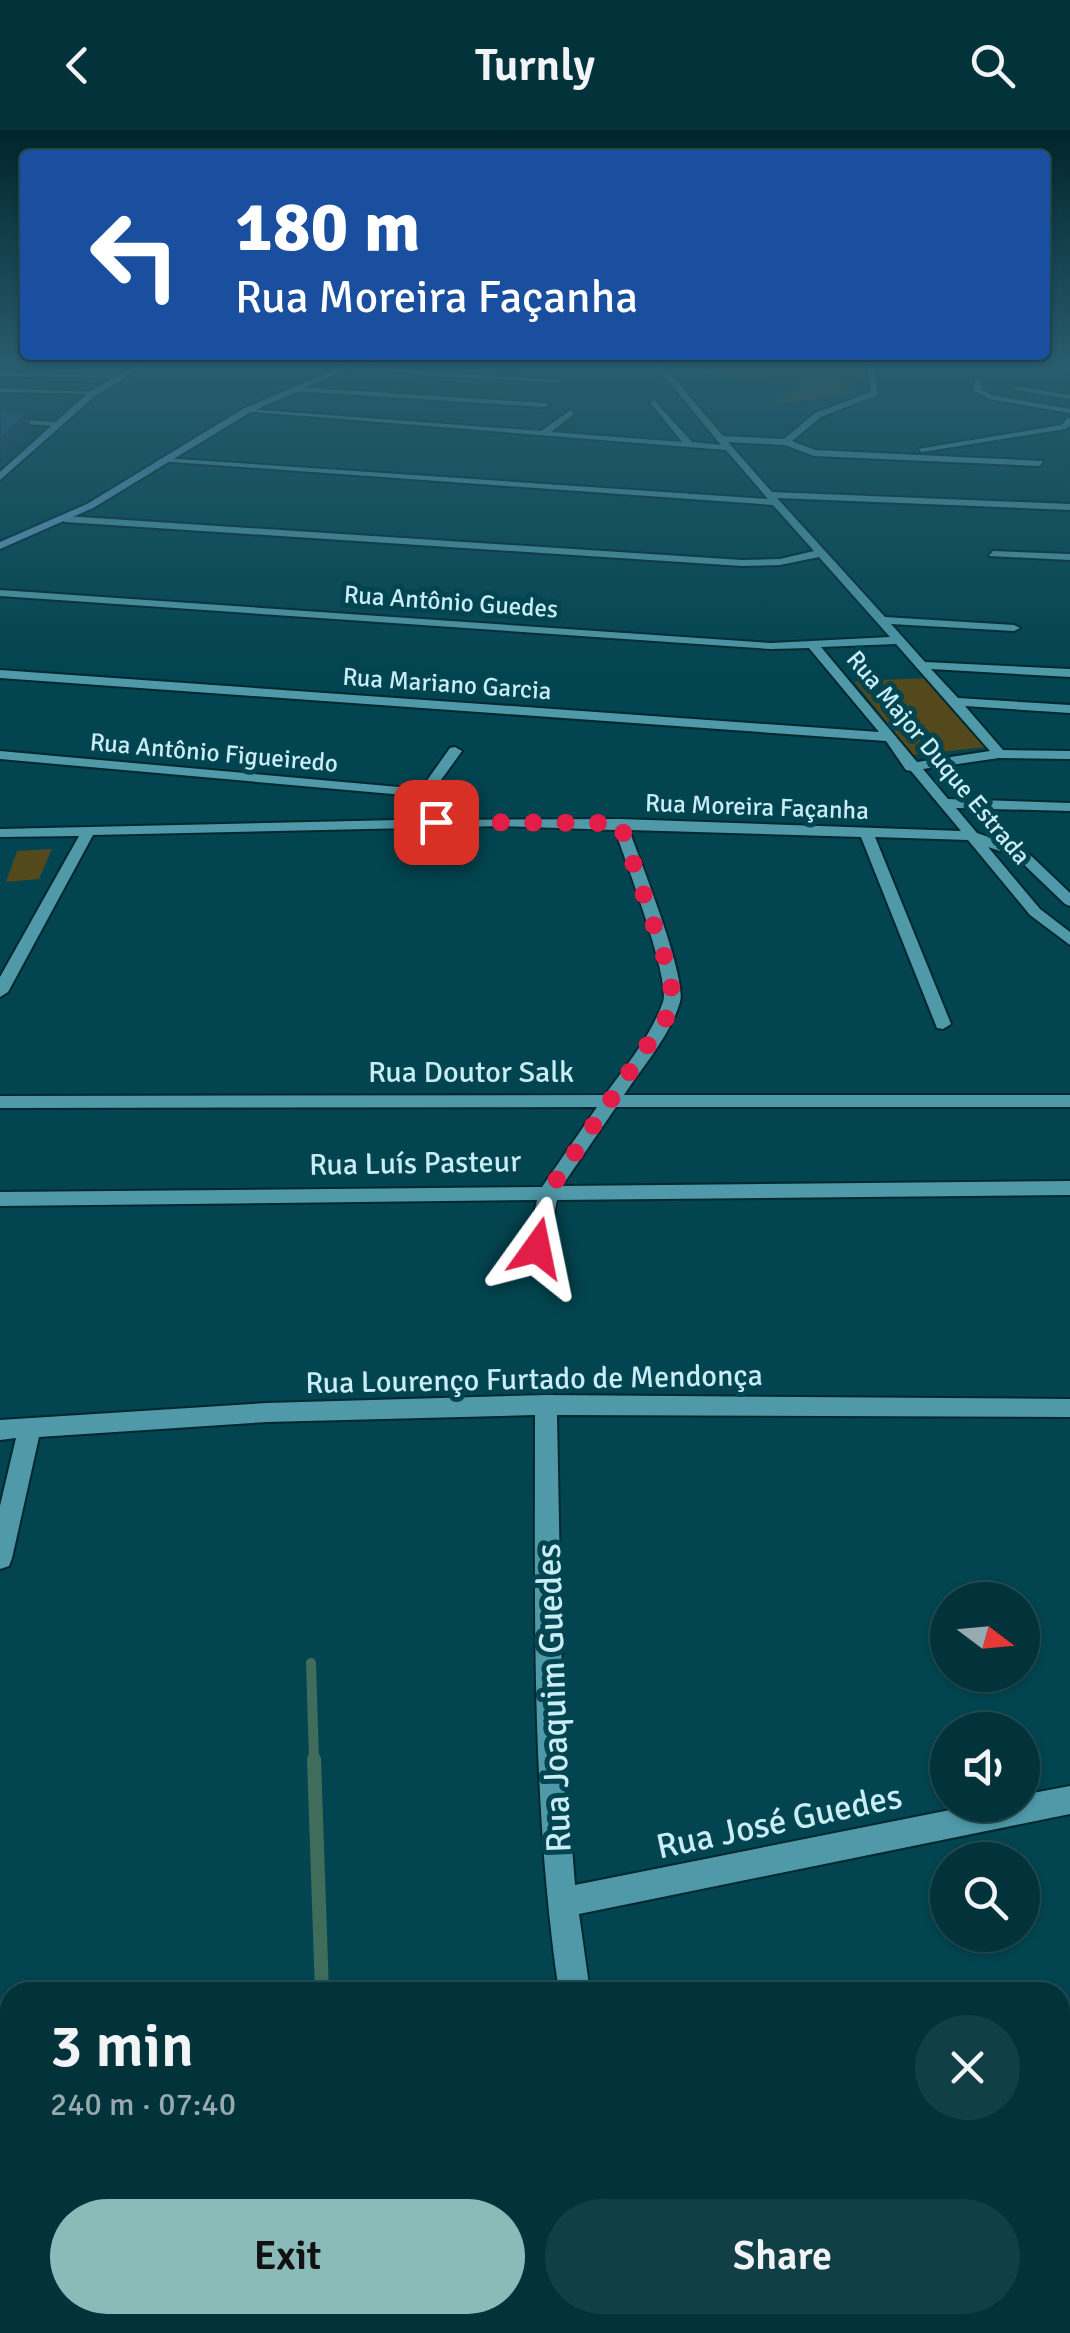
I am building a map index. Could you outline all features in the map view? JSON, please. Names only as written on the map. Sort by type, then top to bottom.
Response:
[{"type":"main road","points":[[0,546],[64,519],[150,469]]},
{"type":"street","points":[[274,469],[770,499],[1070,508]]},
{"type":"street","name":"Rua Major Duque Estrada","points":[[747,469],[770,499],[925,665],[999,754]]},
{"type":"street","points":[[64,519],[742,563],[780,562],[821,553]]},
{"type":"street","points":[[993,554],[1070,557]]},
{"type":"street","name":"Rua Antônio Guedes","points":[[0,593],[814,646],[899,640]]},
{"type":"street","points":[[880,620],[1014,628]]},
{"type":"street","name":"Rua Major Duque Estrada","points":[[814,646],[1035,912],[1070,940]]},
{"type":"street","points":[[925,665],[1070,673]]},
{"type":"street","name":"Rua Mariano Garcia","points":[[0,674],[890,737]]},
{"type":"street","points":[[956,702],[1070,709]]},
{"type":"street","points":[[403,823],[455,751]]},
{"type":"street","points":[[911,767],[999,754],[1070,755]]},
{"type":"street","name":"Rua Antônio Figueiredo","points":[[0,755],[423,793]]},
{"type":"street","points":[[942,803],[1070,807]]},
{"type":"street","name":"Rua Moreira Façanha","points":[[0,834],[403,823],[620,823],[972,836],[1020,853],[1070,900]]},
{"type":"street","points":[[537,1248],[549,1191],[666,1018],[673,998],[668,968],[620,823]]},
{"type":"street","points":[[0,992],[90,830]]},
{"type":"street","points":[[867,834],[943,1024]]},
{"type":"street","name":"Rua Doutor Salk","points":[[0,1102],[1066,1100]]},
{"type":"street","name":"Rua Luís Pasteur","points":[[0,1200],[1070,1188]]},
{"type":"street","name":"Rua Lourenço Furtado de Mendonça","points":[[0,1430],[368,1408],[546,1404],[1070,1408]]},
{"type":"street","name":"Rua Joaquim Guedes","points":[[546,1404],[549,1732],[562,1903],[573,1982]]},
{"type":"street","points":[[0,1558],[30,1427]]},
{"type":"street","name":"Rua José Guedes","points":[[562,1903],[1070,1800]]},
{"type":"shaded area","points":[[930,678],[987,747],[913,755],[854,681]]},
{"type":"shaded area","points":[[52,849],[39,879],[6,882],[17,851]]},
{"type":"waterway","points":[[311,1663],[314,1761]]},
{"type":"waterway","points":[[314,1759],[322,1982]]},
{"type":"route","points":[[436,822],[620,823],[668,968],[673,998],[666,1018],[549,1191],[537,1248]]}]
